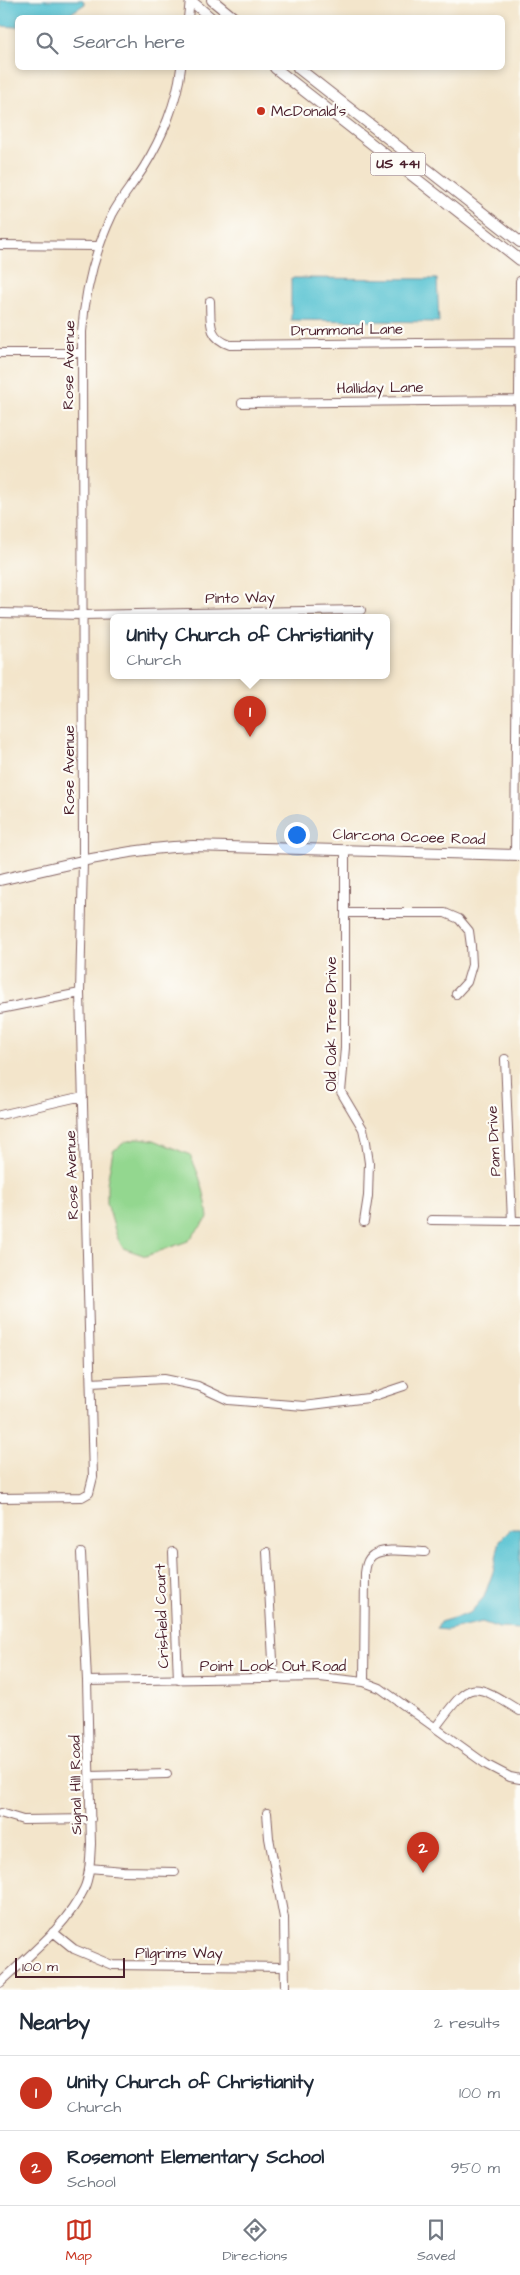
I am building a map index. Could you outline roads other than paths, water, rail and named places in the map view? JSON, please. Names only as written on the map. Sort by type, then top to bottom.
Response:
[{"type":"main road","points":[[190,0],[208,15]]},
{"type":"main road","points":[[212,0],[230,15]]},
{"type":"main road","name":"US 441","points":[[278,70],[520,260]]},
{"type":"main road","name":"US 441","points":[[301,70],[520,242]]},
{"type":"main road","name":"Clarcona Ocoee Road","points":[[0,880],[83,861],[160,847],[518,855]]},
{"type":"street","points":[[188,15],[190,0]]},
{"type":"street","name":"Rose Avenue","points":[[0,1498],[74,1499],[89,1493],[93,1477],[80,993],[83,861],[82,353],[85,301],[98,246],[113,213],[145,165],[165,124],[174,101],[181,70]]},
{"type":"street","points":[[0,245],[98,246]]},
{"type":"street","points":[[518,855],[518,342],[520,281]]},
{"type":"street","name":"Drummond Lane","points":[[210,301],[214,334],[220,341],[230,345],[518,342]]},
{"type":"street","points":[[0,352],[82,353]]},
{"type":"street","name":"Halliday Lane","points":[[242,403],[518,400]]},
{"type":"street","name":"Pinto Way","points":[[138,614],[362,610]]},
{"type":"street","name":"Pinto Way","points":[[0,613],[110,614]]},
{"type":"street","name":"Old Oak Tree Drive","points":[[345,850],[345,1048],[341,1092],[362,1129],[366,1142],[369,1163],[368,1196],[364,1222]]},
{"type":"street","points":[[345,914],[444,914],[459,919],[468,931],[472,965],[467,982],[456,994]]},
{"type":"street","points":[[0,1009],[80,993]]},
{"type":"street","name":"Pam Drive","points":[[505,1059],[516,1221]]},
{"type":"street","points":[[0,1115],[83,1096]]},
{"type":"street","points":[[431,1220],[516,1221]]},
{"type":"street","points":[[91,1383],[164,1380],[198,1386],[228,1400],[304,1406],[368,1398],[404,1386]]},
{"type":"street","name":"Signal Hill Road","points":[[0,1983],[71,1912],[85,1888],[89,1868],[90,1776],[81,1552]]},
{"type":"street","name":"Crisfield Court","points":[[173,1552],[178,1680]]},
{"type":"street","points":[[267,1552],[274,1678]]},
{"type":"street","points":[[364,1682],[365,1573],[367,1563],[372,1555],[384,1552],[425,1552]]},
{"type":"street","name":"Point Look Out Road","points":[[87,1681],[327,1678],[364,1682],[380,1688],[486,1765],[510,1777],[520,1779]]},
{"type":"street","points":[[435,1728],[460,1696],[468,1690],[482,1689],[520,1711]]},
{"type":"street","points":[[90,1776],[167,1774]]},
{"type":"street","points":[[267,1812],[270,1848],[284,1918],[284,1990]]},
{"type":"street","points":[[0,1814],[23,1820],[90,1819]]},
{"type":"street","points":[[89,1868],[175,1872]]},
{"type":"street","name":"Pilgrims Way","points":[[53,1932],[74,1949],[112,1965],[135,1967],[284,1967]]},
{"type":"water","points":[[0,0],[83,0],[85,4],[68,15],[15,15],[15,27],[0,26]]},
{"type":"water","points":[[291,278],[437,279],[439,322],[291,320]]},
{"type":"water","points":[[511,1529],[520,1529],[520,1629],[499,1628],[482,1622],[447,1630],[437,1629],[440,1622],[470,1613],[484,1597],[493,1572],[500,1540]]},
{"type":"place","name":"McDonald's","points":[[261,111]]},
{"type":"place","name":"Unity Church of Christianity","points":[[250,737]]},
{"type":"place","name":"Rosemont Elementary School","points":[[423,1873]]}]
